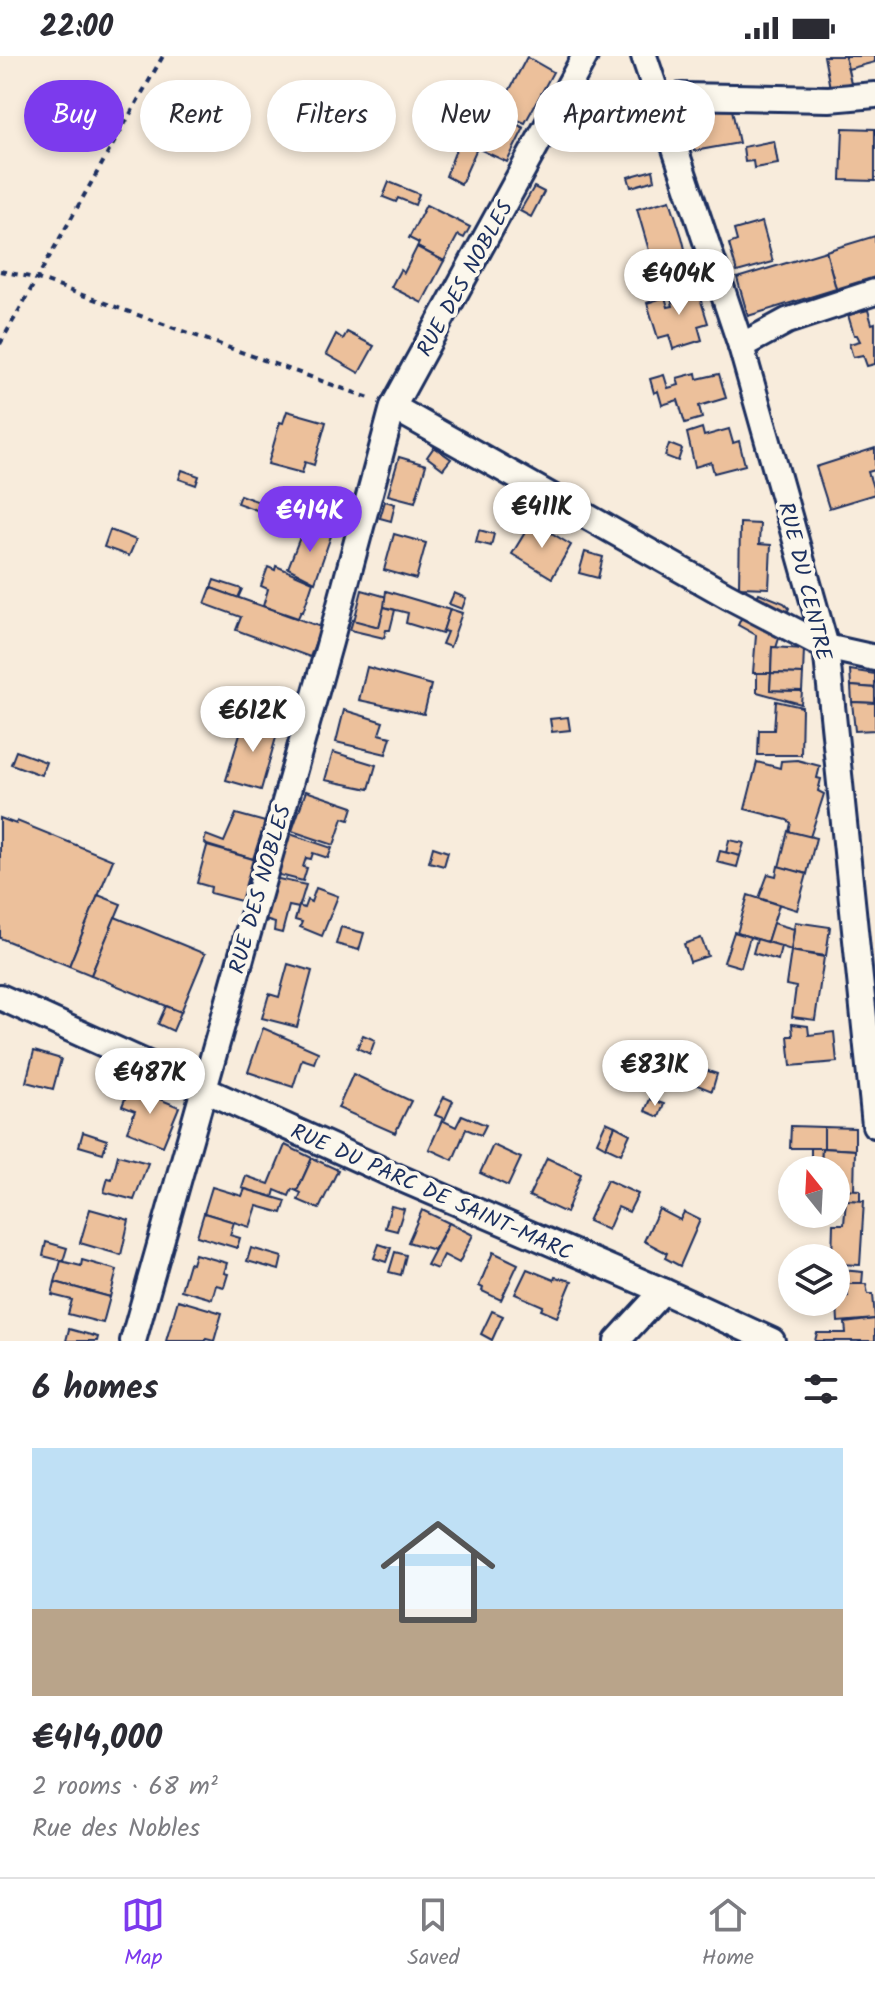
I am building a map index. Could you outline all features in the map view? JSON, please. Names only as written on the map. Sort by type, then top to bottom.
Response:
[{"type":"street","name":"RUE DES NOBLES","points":[[133,1341],[393,407],[585,56]]},
{"type":"street","name":"RUE DU CENTRE","points":[[644,56],[651,80]]},
{"type":"street","points":[[715,97],[829,99],[875,95]]},
{"type":"street","name":"RUE DU CENTRE","points":[[675,152],[741,346],[826,647],[868,977],[875,1125]]},
{"type":"street","points":[[741,346],[787,321],[875,292]]},
{"type":"street","points":[[393,407],[728,596],[826,647],[875,658]]},
{"type":"street","name":"RUE DU PARC DE SAINT-MARC","points":[[0,997],[402,1179],[772,1341]]},
{"type":"street","points":[[617,1341],[663,1291]]},
{"type":"path","points":[[0,344],[163,56]]},
{"type":"path","points":[[0,271],[35,278],[393,407]]},
{"type":"building","points":[[824,56],[845,56],[851,83],[830,88]]},
{"type":"building","points":[[845,56],[875,56],[875,62],[848,69]]},
{"type":"building","points":[[527,57],[553,72],[549,80],[534,80],[534,107],[525,123],[518,120],[518,80],[515,80]]},
{"type":"building","points":[[731,105],[739,143],[715,147],[715,108]]},
{"type":"building","points":[[518,125],[524,128],[518,140]]},
{"type":"building","points":[[843,128],[875,129],[875,181],[841,180]]},
{"type":"building","points":[[774,141],[778,164],[754,168],[753,161],[745,162],[743,147]]},
{"type":"building","points":[[455,152],[475,152],[461,184],[446,176]]},
{"type":"building","points":[[486,152],[512,152],[507,162]]},
{"type":"building","points":[[653,170],[655,180],[631,187],[628,177]]},
{"type":"building","points":[[389,182],[419,194],[415,205],[398,198],[396,202],[383,197]]},
{"type":"building","points":[[534,187],[544,192],[531,217],[520,211]]},
{"type":"building","points":[[670,200],[689,265],[650,254],[637,209]]},
{"type":"building","points":[[426,205],[470,227],[464,238],[458,235],[444,261],[417,247],[419,243],[409,238]]},
{"type":"building","points":[[762,222],[773,262],[737,272],[729,244],[737,241],[734,230]]},
{"type":"building","points":[[875,236],[875,277],[836,289],[826,251]]},
{"type":"building","points":[[417,247],[444,261],[422,303],[391,287],[400,270],[404,273]]},
{"type":"building","points":[[826,251],[836,289],[748,316],[737,278]]},
{"type":"building","points":[[691,286],[695,299],[700,298],[708,323],[698,326],[702,340],[673,349],[669,335],[658,338],[647,303],[665,297],[668,307],[673,306],[669,292]]},
{"type":"building","points":[[868,310],[872,324],[875,323],[875,364],[867,366],[863,355],[853,357],[849,344],[860,341],[854,335],[848,315]]},
{"type":"building","points":[[347,332],[374,346],[359,373],[326,354],[336,334],[343,339]]},
{"type":"building","points":[[696,373],[697,379],[719,374],[726,398],[699,406],[702,418],[685,423],[678,400],[662,405],[650,379],[664,375],[668,388],[679,385],[677,378]]},
{"type":"building","points":[[287,411],[326,422],[314,465],[305,462],[302,473],[268,464],[280,422],[283,423]]},
{"type":"building","points":[[702,428],[704,436],[729,429],[733,443],[739,441],[745,465],[714,473],[711,462],[695,467],[687,433]]},
{"type":"building","points":[[669,444],[682,449],[678,461],[665,456]]},
{"type":"building","points":[[434,447],[451,459],[443,469],[427,457]]},
{"type":"building","points":[[875,448],[875,470],[868,472],[875,494],[829,508],[816,467]]},
{"type":"building","points":[[399,457],[426,465],[415,502],[388,495]]},
{"type":"building","points":[[182,470],[199,476],[196,485],[179,479]]},
{"type":"building","points":[[240,495],[265,504],[262,512],[237,503]]},
{"type":"building","points":[[385,501],[395,504],[391,521],[380,518]]},
{"type":"building","points":[[287,502],[305,509],[303,513],[309,515],[310,511],[337,520],[331,536],[281,519]]},
{"type":"building","points":[[532,521],[571,545],[552,578],[512,554]]},
{"type":"building","points":[[740,523],[760,524],[759,544],[771,545],[769,588],[739,587]]},
{"type":"building","points":[[304,527],[331,536],[315,582],[288,568]]},
{"type":"building","points":[[110,530],[136,540],[129,556],[104,547]]},
{"type":"building","points":[[479,530],[494,534],[491,546],[476,542]]},
{"type":"building","points":[[394,534],[426,543],[416,579],[384,570]]},
{"type":"building","points":[[585,552],[603,557],[598,578],[579,573]]},
{"type":"building","points":[[276,566],[313,582],[298,618],[263,606],[268,589],[261,586],[268,567],[275,570]]},
{"type":"building","points":[[214,580],[242,589],[238,598],[211,588]]},
{"type":"building","points":[[211,588],[321,627],[310,657],[236,630],[241,617],[205,604]]},
{"type":"building","points":[[362,590],[387,597],[379,627],[354,621]]},
{"type":"building","points":[[386,591],[450,610],[442,634],[406,623],[408,613],[384,607]]},
{"type":"building","points":[[454,593],[466,598],[462,609],[449,604]]},
{"type":"building","points":[[759,593],[784,603],[789,608],[786,616],[755,601]]},
{"type":"building","points":[[384,607],[395,610],[390,630],[386,630],[384,638],[350,630],[353,620],[379,627]]},
{"type":"building","points":[[450,609],[462,613],[450,647],[442,644]]},
{"type":"building","points":[[743,614],[780,635],[776,648],[772,647],[771,673],[753,673],[756,635],[738,625]]},
{"type":"building","points":[[772,647],[804,649],[803,674],[771,673]]},
{"type":"building","points":[[367,667],[431,685],[424,714],[359,700]]},
{"type":"building","points":[[850,670],[875,674],[875,688],[851,686]]},
{"type":"building","points":[[757,673],[771,673],[770,690],[802,691],[801,704],[757,692]]},
{"type":"building","points":[[771,673],[803,674],[802,691],[770,690]]},
{"type":"building","points":[[851,686],[875,688],[875,703],[852,702]]},
{"type":"building","points":[[776,701],[802,707],[801,755],[758,755],[759,730],[774,730]]},
{"type":"building","points":[[852,702],[875,703],[875,730],[855,731]]},
{"type":"building","points":[[344,710],[383,722],[379,734],[391,737],[386,754],[336,742]]},
{"type":"building","points":[[245,717],[279,727],[261,790],[226,780]]},
{"type":"building","points":[[568,717],[570,730],[552,732],[550,719]]},
{"type":"building","points":[[16,751],[46,762],[41,775],[11,764]]},
{"type":"building","points":[[333,752],[376,765],[369,789],[325,780]]},
{"type":"building","points":[[797,760],[820,766],[818,791],[824,794],[810,837],[789,832],[791,823],[787,820],[745,809],[757,762],[780,768],[781,761]]},
{"type":"building","points":[[306,791],[353,807],[349,820],[343,818],[334,845],[292,831]]},
{"type":"building","points":[[236,814],[265,822],[253,859],[204,842],[206,835],[224,842]]},
{"type":"building","points":[[0,818],[16,824],[17,821],[113,860],[69,966],[0,938]]},
{"type":"building","points":[[788,831],[816,838],[807,874],[779,867]]},
{"type":"building","points":[[290,834],[332,848],[328,858],[313,853],[311,859],[306,858],[303,881],[276,874]]},
{"type":"building","points":[[729,840],[744,843],[740,856],[726,853]]},
{"type":"building","points":[[207,846],[253,859],[241,901],[210,893],[211,887],[197,883]]},
{"type":"building","points":[[433,847],[448,852],[444,866],[429,862]]},
{"type":"building","points":[[720,851],[740,856],[737,867],[717,862]]},
{"type":"building","points":[[778,866],[807,874],[797,910],[759,898],[768,874],[776,876]]},
{"type":"building","points":[[274,878],[306,885],[299,908],[289,906],[282,933],[274,931],[275,923],[265,920]]},
{"type":"building","points":[[316,888],[338,896],[322,936],[300,927],[302,922],[295,920],[299,906],[304,908],[307,900],[311,902]]},
{"type":"building","points":[[98,895],[121,904],[91,975],[69,966]]},
{"type":"building","points":[[748,895],[779,905],[767,942],[737,933]]},
{"type":"building","points":[[115,917],[205,954],[181,1012],[91,975]]},
{"type":"building","points":[[795,922],[830,927],[826,956],[791,951]]},
{"type":"building","points":[[773,923],[794,929],[791,950],[767,942]]},
{"type":"building","points":[[341,927],[364,933],[359,950],[336,944]]},
{"type":"building","points":[[734,932],[750,937],[741,967],[724,962]]},
{"type":"building","points":[[701,938],[708,956],[690,962],[684,944]]},
{"type":"building","points":[[757,939],[781,946],[778,960],[753,953]]},
{"type":"building","points":[[791,951],[824,957],[815,1020],[792,1017],[796,987],[786,985]]},
{"type":"building","points":[[288,964],[312,971],[297,1027],[262,1018],[269,994],[279,997]]},
{"type":"building","points":[[166,1006],[181,1012],[173,1031],[158,1024]]},
{"type":"building","points":[[792,1024],[808,1026],[809,1035],[834,1032],[837,1062],[791,1066],[788,1036],[793,1036]]},
{"type":"building","points":[[263,1028],[318,1052],[314,1063],[302,1059],[293,1087],[248,1072]]},
{"type":"building","points":[[363,1035],[375,1040],[370,1054],[357,1048]]},
{"type":"building","points":[[34,1051],[61,1059],[53,1089],[26,1082]]},
{"type":"building","points":[[696,1067],[717,1074],[712,1091],[692,1083]]},
{"type":"building","points":[[353,1074],[411,1101],[395,1133],[338,1108]]},
{"type":"building","points":[[130,1087],[179,1107],[163,1146],[127,1131],[135,1111],[122,1106]]},
{"type":"building","points":[[444,1097],[453,1101],[445,1119],[435,1115]]},
{"type":"building","points":[[650,1099],[664,1104],[659,1117],[645,1111]]},
{"type":"building","points":[[462,1115],[486,1125],[481,1135],[466,1129],[453,1160],[429,1149],[442,1120],[456,1127]]},
{"type":"building","points":[[606,1122],[615,1126],[606,1147],[597,1142]]},
{"type":"building","points":[[615,1126],[630,1134],[621,1154],[606,1147]]},
{"type":"building","points":[[791,1126],[824,1127],[824,1148],[790,1148]]},
{"type":"building","points":[[824,1127],[855,1128],[855,1150],[824,1148]]},
{"type":"building","points":[[83,1132],[107,1140],[103,1153],[79,1146]]},
{"type":"building","points":[[285,1145],[312,1158],[297,1191],[292,1189],[289,1196],[275,1190],[273,1197],[242,1188],[246,1176],[269,1184]]},
{"type":"building","points":[[493,1145],[521,1158],[508,1186],[480,1173]]},
{"type":"building","points":[[811,1148],[822,1148],[822,1156],[811,1156]]},
{"type":"building","points":[[822,1148],[855,1150],[854,1190],[850,1190],[850,1156],[822,1156]]},
{"type":"building","points":[[118,1155],[148,1163],[134,1200],[104,1192],[108,1178],[112,1179]]},
{"type":"building","points":[[312,1158],[338,1170],[319,1209],[298,1200],[301,1193],[297,1191]]},
{"type":"building","points":[[547,1158],[581,1174],[566,1213],[529,1196]]},
{"type":"building","points":[[607,1180],[638,1194],[629,1212],[618,1207],[608,1230],[588,1221]]},
{"type":"building","points":[[212,1187],[242,1196],[245,1189],[286,1201],[282,1213],[257,1206],[250,1227],[204,1213]]},
{"type":"building","points":[[850,1190],[860,1190],[860,1201],[850,1201]]},
{"type":"building","points":[[850,1200],[864,1201],[860,1265],[850,1265],[850,1244],[832,1244],[833,1228],[850,1228]]},
{"type":"building","points":[[391,1206],[404,1209],[397,1231],[385,1228]]},
{"type":"building","points":[[90,1209],[129,1220],[121,1255],[80,1243]]},
{"type":"building","points":[[659,1209],[680,1220],[684,1212],[700,1220],[680,1266],[665,1258],[667,1253],[644,1241]]},
{"type":"building","points":[[422,1210],[449,1223],[434,1250],[408,1242]]},
{"type":"building","points":[[204,1213],[234,1222],[230,1235],[240,1238],[237,1248],[197,1236]]},
{"type":"building","points":[[449,1223],[473,1235],[459,1263],[444,1255],[437,1269],[427,1265]]},
{"type":"building","points":[[46,1242],[67,1248],[63,1261],[43,1256]]},
{"type":"building","points":[[379,1244],[391,1248],[386,1262],[374,1258]]},
{"type":"building","points":[[251,1248],[282,1257],[279,1270],[247,1261]]},
{"type":"building","points":[[395,1252],[406,1255],[401,1275],[389,1272]]},
{"type":"building","points":[[493,1252],[518,1264],[501,1300],[482,1291],[483,1288],[479,1286]]},
{"type":"building","points":[[195,1254],[227,1263],[224,1287],[216,1285],[212,1299],[181,1290]]},
{"type":"building","points":[[82,1260],[117,1270],[110,1297],[55,1282],[61,1261],[81,1266]]},
{"type":"building","points":[[527,1269],[554,1280],[555,1277],[572,1281],[557,1317],[541,1310],[543,1306],[515,1294]]},
{"type":"building","points":[[850,1271],[863,1272],[862,1284],[850,1284]]},
{"type":"building","points":[[55,1282],[110,1297],[103,1323],[68,1314],[72,1300],[52,1295]]},
{"type":"building","points":[[850,1284],[866,1284],[868,1294],[873,1294],[875,1319],[838,1322],[838,1316],[850,1316]]},
{"type":"building","points":[[178,1300],[222,1313],[214,1341],[166,1341]]},
{"type":"building","points":[[492,1311],[503,1316],[492,1340],[481,1334]]},
{"type":"building","points":[[875,1319],[875,1341],[815,1341],[817,1333],[846,1333],[845,1323]]},
{"type":"building","points":[[69,1329],[98,1337],[97,1341],[66,1341]]}]
